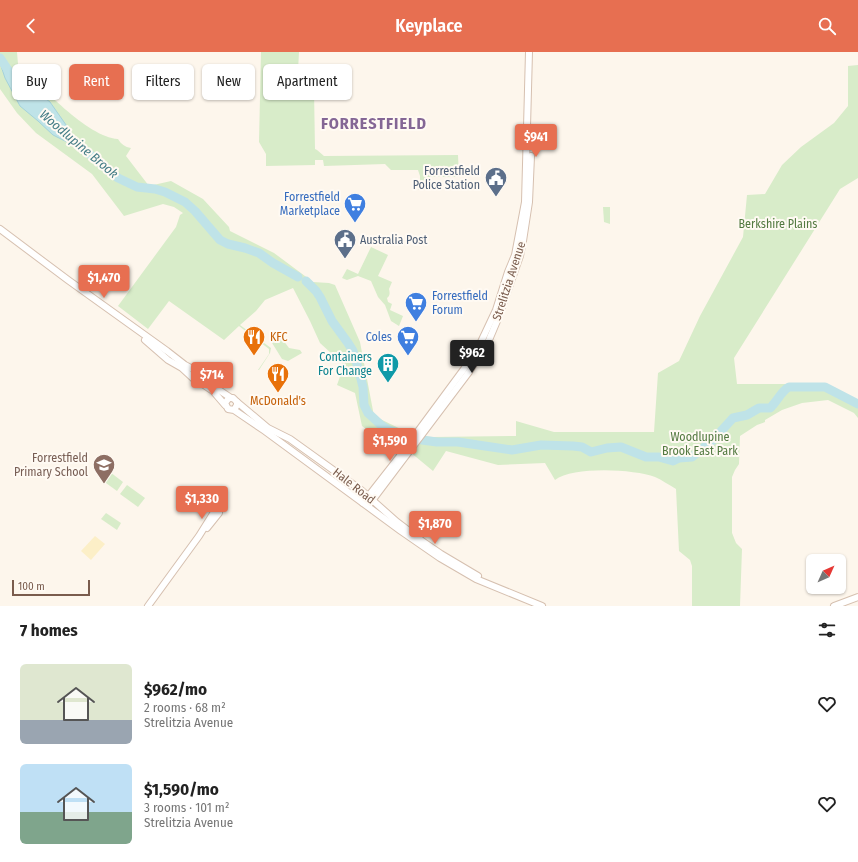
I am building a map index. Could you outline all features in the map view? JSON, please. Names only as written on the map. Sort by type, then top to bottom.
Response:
[{"type":"main road","name":"Strelitzia Avenue","points":[[365,504],[419,440],[469,372],[488,340],[501,312],[520,256],[529,202],[531,95],[529,88],[529,52]]},
{"type":"main road","name":"Strelitzia Avenue","points":[[370,498],[464,369],[480,344],[496,310],[515,255],[525,202],[527,95],[529,88]]},
{"type":"main road","points":[[0,229],[185,365],[198,372],[204,373],[203,381]]},
{"type":"main road","points":[[0,234],[144,340],[168,360],[179,366],[197,382],[203,381],[210,384],[231,398],[235,399],[238,405],[234,410],[228,409],[203,381]]},
{"type":"main road","points":[[195,380],[195,374],[198,372]]},
{"type":"main road","points":[[226,405],[226,400],[231,398]]},
{"type":"main road","name":"Hale Road","points":[[237,402],[268,428],[294,442],[370,498],[397,522],[427,544],[491,585]]},
{"type":"main road","name":"Hale Road","points":[[234,410],[266,431],[440,558],[465,574],[542,606]]},
{"type":"main road","points":[[148,606],[199,536]]},
{"type":"main road","points":[[834,606],[855,598],[855,606]]},
{"type":"green space","points":[[0,52],[17,52],[18,64],[12,64],[12,100],[55,100],[92,129],[106,136],[118,139],[123,145],[131,148],[126,156],[149,186],[171,181],[203,199],[229,227],[230,231],[274,253],[313,282],[335,285],[360,342],[374,416],[413,435],[432,437],[516,436],[516,421],[554,432],[654,432],[658,373],[679,361],[700,316],[743,237],[747,195],[765,194],[782,165],[801,147],[834,123],[848,106],[848,66],[858,65],[858,178],[840,189],[734,358],[737,384],[797,384],[834,387],[858,400],[858,418],[854,413],[828,400],[802,403],[782,410],[765,420],[765,422],[757,425],[740,436],[739,464],[732,477],[732,533],[736,543],[742,549],[740,606],[692,606],[692,566],[690,560],[679,551],[676,489],[655,477],[633,472],[604,470],[575,472],[555,480],[545,463],[498,465],[446,451],[433,471],[410,452],[398,453],[362,426],[355,393],[337,385],[344,365],[320,343],[293,288],[265,300],[256,311],[240,325],[271,348],[270,353],[259,370],[269,354],[269,349],[239,326],[224,340],[169,301],[148,329],[118,306],[176,227],[180,215],[183,213],[174,207],[163,204],[124,216],[92,174],[36,133],[17,113],[0,89]]},
{"type":"green space","points":[[261,52],[299,52],[298,64],[263,64],[263,100],[314,100],[315,149],[324,156],[458,155],[459,177],[426,177],[426,190],[418,190],[418,185],[420,185],[420,176],[418,170],[391,170],[385,164],[324,166],[323,160],[315,160],[315,165],[266,166],[266,154],[259,142]]},
{"type":"green space","points":[[603,207],[610,207],[610,224],[604,222]]},
{"type":"green space","points":[[371,247],[388,255],[378,276],[392,282],[389,289],[390,293],[387,298],[388,302],[392,304],[390,310],[403,316],[399,326],[391,321],[385,305],[378,297],[371,281],[358,276],[347,280],[342,278],[347,269],[358,274]]},
{"type":"green space","points":[[275,337],[283,340],[289,348],[300,350],[302,353],[288,361],[282,359],[269,338]]},
{"type":"green space","points":[[106,469],[123,482],[117,491],[99,478]]},
{"type":"green space","points":[[127,485],[145,498],[138,507],[120,494]]},
{"type":"green space","points":[[106,513],[121,523],[117,530],[101,519]]},
{"type":"sand","points":[[95,536],[105,544],[91,560],[81,551]]},
{"type":"water","points":[[4,60],[12,69],[12,91],[5,78],[0,63]]},
{"type":"water","points":[[17,100],[47,100],[71,132],[71,140],[67,142],[53,135],[20,106]]},
{"type":"waterway","name":"Woodlupine Brook","points":[[0,58],[8,70]]},
{"type":"waterway","name":"Woodlupine Brook","points":[[63,132],[118,178],[137,187],[165,192],[185,202],[195,211],[220,240],[228,244],[259,253],[298,277]]},
{"type":"waterway","name":"Woodlupine Brook","points":[[306,281],[316,291],[332,321],[353,351],[359,371]]},
{"type":"waterway","name":"Woodlupine Brook","points":[[360,375],[363,387],[364,405],[368,413],[389,430],[407,436],[422,440],[458,442],[512,450],[541,445],[582,447],[591,452],[607,448],[621,447],[646,457],[659,457],[673,461],[679,458],[692,457],[713,440],[733,418],[747,415],[759,408],[770,408],[789,387],[825,387],[858,404]]},
{"type":"place","name":"Forrestfield Police Station","points":[[496,198]]},
{"type":"place","name":"Forrestfield Marketplace","points":[[355,224]]},
{"type":"place","name":"Australia Post","points":[[345,260]]},
{"type":"place","name":"Forrestfield Forum","points":[[416,322]]},
{"type":"place","name":"KFC","points":[[254,356]]},
{"type":"place","name":"Coles","points":[[408,356]]},
{"type":"place","name":"Containers For Change","points":[[388,384]]},
{"type":"place","name":"McDonald's","points":[[278,394]]},
{"type":"place","name":"Forrestfield Primary School","points":[[104,484]]},
{"type":"district","name":"FORRESTFIELD","points":[[374,123]]},
{"type":"park label","name":"Berkshire Plains","points":[[778,224]]},
{"type":"park label","name":"Woodlupine Brook East Park","points":[[700,444]]}]
